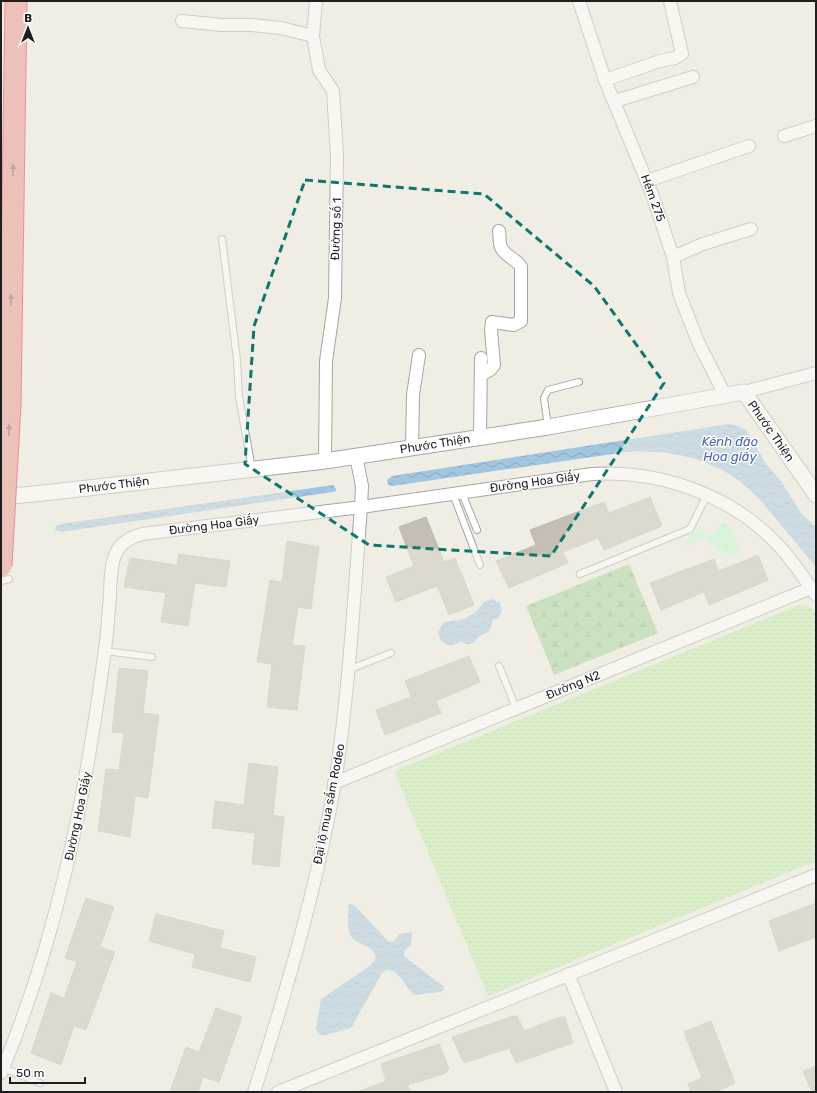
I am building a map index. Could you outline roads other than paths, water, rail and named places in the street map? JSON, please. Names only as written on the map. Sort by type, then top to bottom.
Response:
[{"type":"highway","points":[[5,573],[10,405],[16,1]]},
{"type":"street","name":"Đường số 1","points":[[316,1],[313,36],[319,70],[333,91],[337,155],[335,298],[326,361],[325,461]]},
{"type":"street","name":"Hẻm 275","points":[[579,1],[605,80],[647,181],[673,257],[682,300],[698,342],[725,395]]},
{"type":"street","points":[[605,80],[660,61],[675,58],[682,54],[670,1]]},
{"type":"street","points":[[182,20],[222,25],[252,25],[281,28],[313,36]]},
{"type":"street","points":[[615,101],[693,77]]},
{"type":"street","points":[[784,136],[816,126]]},
{"type":"street","points":[[647,181],[749,146]]},
{"type":"street","points":[[673,257],[704,244],[751,229]]},
{"type":"street","points":[[481,376],[490,370],[494,365],[491,330],[492,322],[514,325],[521,321],[521,268],[518,261],[503,251],[499,231]]},
{"type":"street","points":[[412,448],[413,396],[419,355]]},
{"type":"street","points":[[480,437],[481,358]]},
{"type":"street","points":[[744,392],[816,373]]},
{"type":"street","name":"Phước Thiện","points":[[1,497],[325,461],[548,427],[744,392],[816,495]]},
{"type":"street","name":"Đại lộ mua sắm Rodeo","points":[[254,1092],[293,963],[322,846],[334,783],[348,670],[361,507],[362,486],[356,456]]},
{"type":"street","name":"Đường Hoa Giấy","points":[[2,1070],[19,1027],[49,935],[72,848],[88,770],[105,651],[113,563],[119,548],[128,540],[142,534],[361,507],[592,474],[620,473],[661,480],[707,495],[737,512],[767,534],[793,563],[813,591]]},
{"type":"street","name":"Đường N2","points":[[334,783],[516,708],[813,591]]},
{"type":"street","points":[[278,1092],[816,874]]},
{"type":"street","points":[[568,974],[616,1092]]},
{"type":"lane","points":[[222,239],[238,360],[239,397],[252,470]]},
{"type":"lane","points":[[548,427],[544,398],[548,390],[579,382]]},
{"type":"lane","points":[[457,493],[477,530]]},
{"type":"lane","points":[[457,493],[480,565]]},
{"type":"lane","points":[[580,574],[690,529],[707,495]]},
{"type":"lane","points":[[1,581],[5,573]]},
{"type":"lane","points":[[105,651],[152,657]]},
{"type":"lane","points":[[348,670],[391,653]]},
{"type":"lane","points":[[499,666],[516,708]]},
{"type":"lane","points":[[2,1070],[40,1082]]},
{"type":"water","name":"Kênh đào Hoa giấy","points":[[729,424],[746,430],[766,464],[781,481],[801,513],[816,527],[816,567],[765,506],[744,484],[713,466],[680,455],[626,452],[392,486],[388,485],[387,480],[392,476]]},
{"type":"water","points":[[333,485],[336,491],[333,492],[61,532],[55,530],[56,526],[61,524]]},
{"type":"water","points":[[492,599],[500,603],[502,610],[498,618],[493,620],[489,632],[480,635],[472,644],[467,644],[461,641],[453,645],[449,645],[441,641],[438,633],[443,623],[467,618],[486,601]]},
{"type":"water","points":[[349,904],[354,905],[389,942],[393,942],[400,934],[412,932],[411,944],[404,952],[404,956],[443,986],[444,990],[441,992],[414,995],[396,973],[391,970],[387,970],[382,973],[351,1028],[322,1036],[316,1030],[321,999],[371,965],[376,958],[374,952],[370,948],[355,941],[351,936],[348,914]]}]
